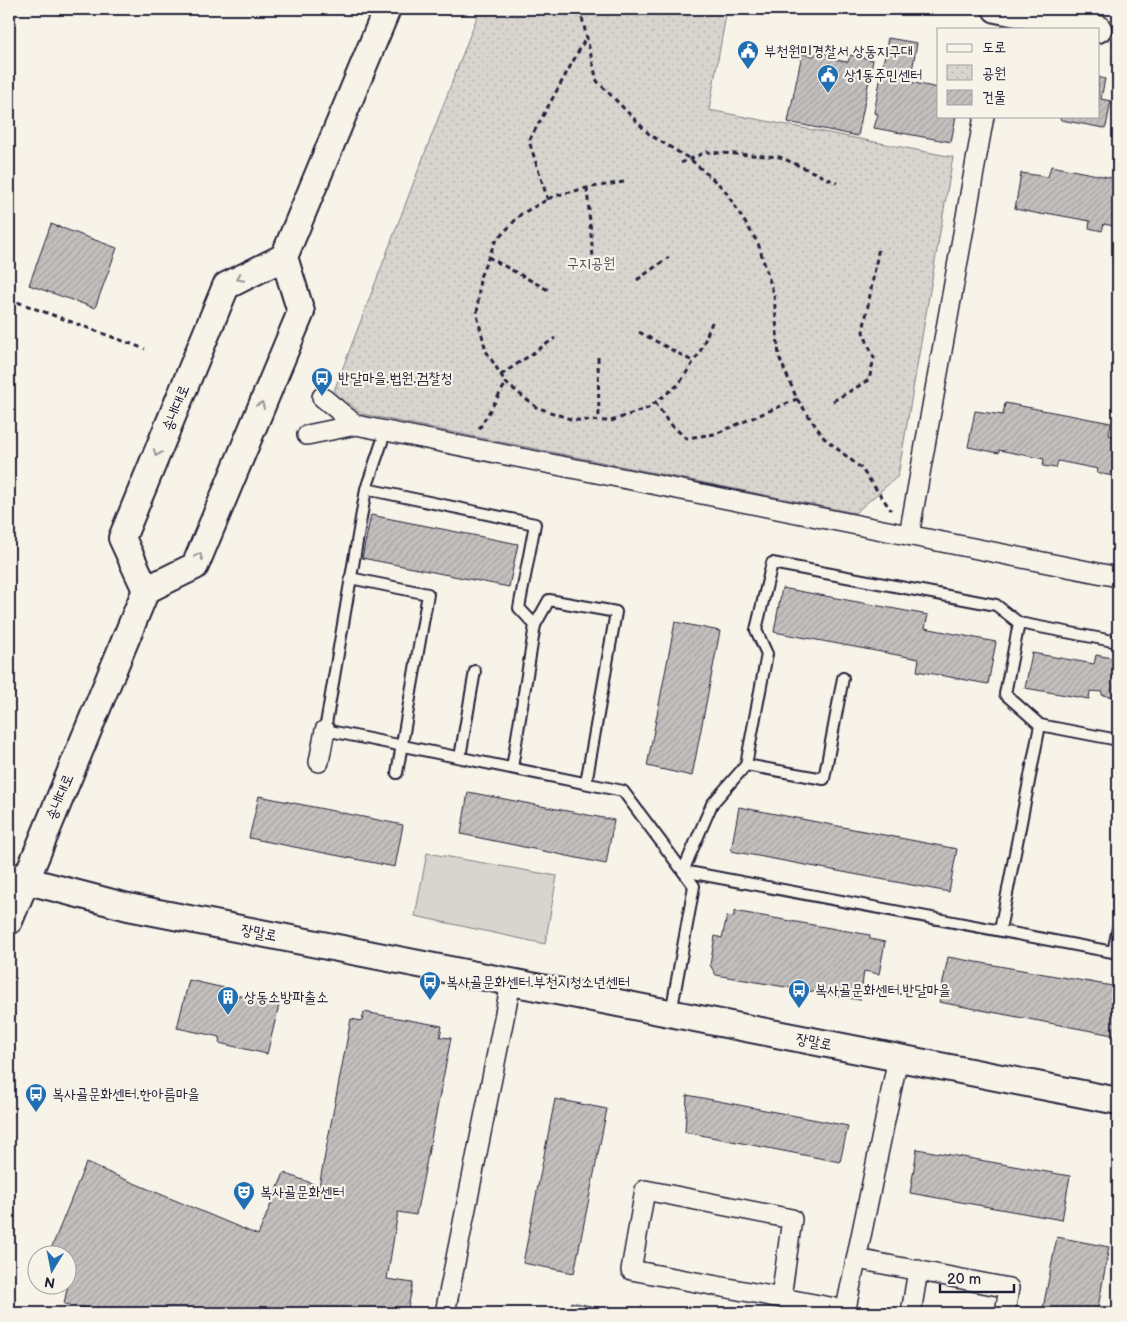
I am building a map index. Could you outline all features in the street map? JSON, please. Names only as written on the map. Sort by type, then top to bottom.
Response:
[{"type":"street","points":[[146,590],[195,566],[301,312],[284,257],[387,9]]},
{"type":"street","points":[[996,9],[1093,28]]},
{"type":"street","points":[[1100,29],[1118,33]]},
{"type":"street","points":[[909,535],[984,118]]},
{"type":"street","name":"송내대로","points":[[9,921],[17,878],[146,590],[122,538],[226,286],[284,257]]},
{"type":"street","points":[[322,397],[356,425]]},
{"type":"street","points":[[307,435],[356,425],[386,430],[1118,577]]},
{"type":"street","points":[[319,762],[325,730]]},
{"type":"street","name":"장말로","points":[[17,878],[128,907],[1118,1101]]},
{"type":"street","points":[[446,1313],[511,983]]},
{"type":"street","points":[[781,1298],[792,1219],[645,1190],[630,1270],[846,1311],[898,1058]]},
{"type":"street","points":[[857,1259],[1010,1288],[1005,1313]]},
{"type":"street","points":[[911,1313],[918,1270]]},
{"type":"lane","points":[[386,430],[366,489],[325,730],[623,791],[694,886],[671,1014]]},
{"type":"lane","points":[[366,489],[535,524],[519,608],[534,625]]},
{"type":"lane","points":[[683,871],[712,804],[746,765],[767,654],[756,630],[772,563],[996,605],[1019,623],[1118,642]]},
{"type":"lane","points":[[350,578],[428,594],[397,773]]},
{"type":"lane","points":[[512,768],[534,625],[550,600],[616,612],[586,783]]},
{"type":"lane","points":[[1019,623],[1005,694],[1040,726],[1118,740]]},
{"type":"lane","points":[[460,758],[475,671]]},
{"type":"lane","points":[[746,765],[824,779],[843,678]]},
{"type":"lane","points":[[1000,930],[1040,726]]},
{"type":"lane","points":[[683,871],[1116,952],[1118,928]]},
{"type":"path","points":[[580,9],[597,81],[650,135],[690,159],[724,189],[758,243],[774,295],[779,357],[797,399],[824,438],[861,468],[885,500]]},
{"type":"path","points":[[548,200],[529,141],[587,36]]},
{"type":"path","points":[[681,163],[706,152],[780,157],[838,183]]},
{"type":"path","points":[[624,182],[554,196],[521,214],[495,242],[480,277],[477,314],[486,351],[506,383],[536,407],[573,420],[611,420],[648,408],[679,384],[700,352],[713,320]]},
{"type":"path","points":[[587,188],[593,257]]},
{"type":"path","points":[[833,401],[869,380],[874,358],[863,332],[880,247]]},
{"type":"path","points":[[488,257],[548,290]]},
{"type":"path","points":[[637,280],[669,257]]},
{"type":"path","points":[[9,299],[145,349]]},
{"type":"path","points":[[639,332],[694,362]]},
{"type":"path","points":[[501,375],[555,338]]},
{"type":"path","points":[[598,357],[599,420]]},
{"type":"path","points":[[468,447],[506,383]]},
{"type":"path","points":[[656,402],[668,422],[686,438],[715,434],[797,399]]},
{"type":"green space","name":"구지공원","points":[[480,9],[727,9],[709,110],[953,157],[898,476],[855,513],[362,414],[334,391]]},
{"type":"green space","points":[[427,853],[557,876],[545,944],[415,916]]},
{"type":"building","points":[[9,9],[17,9],[9,31]]},
{"type":"building","points":[[888,38],[917,43],[910,82],[937,88],[937,118],[956,118],[951,142],[874,128],[878,114],[874,113]]},
{"type":"building","name":"상1동주민센터","points":[[817,52],[837,56],[836,60],[848,62],[850,55],[873,60],[858,136],[788,122],[802,54],[814,56]]},
{"type":"building","points":[[1100,78],[1105,79],[1101,99],[1111,101],[1106,127],[1061,120],[1060,118],[1100,118]]},
{"type":"building","points":[[1051,166],[1118,179],[1118,227],[1104,224],[1102,231],[1089,228],[1090,221],[1015,209],[1021,173],[1048,177]]},
{"type":"building","points":[[51,224],[117,248],[95,308],[29,285]]},
{"type":"building","points":[[1005,403],[1111,423],[1109,435],[1118,437],[1118,477],[1097,473],[1098,469],[1058,461],[1056,468],[1043,466],[1044,459],[999,450],[999,453],[968,447],[975,411],[1003,415]]},
{"type":"building","points":[[371,515],[518,544],[509,587],[362,558]]},
{"type":"building","points":[[782,588],[928,615],[925,628],[996,642],[988,684],[917,671],[919,659],[774,632]]},
{"type":"building","points":[[675,622],[720,631],[692,776],[647,766]]},
{"type":"building","points":[[1032,653],[1094,664],[1096,655],[1118,659],[1118,698],[1102,695],[1102,692],[1090,691],[1089,699],[1025,688]]},
{"type":"building","points":[[468,792],[614,820],[606,864],[461,834]]},
{"type":"building","points":[[259,796],[403,825],[395,867],[249,838]]},
{"type":"building","points":[[739,807],[957,849],[949,892],[731,851]]},
{"type":"building","points":[[734,911],[870,935],[870,939],[885,942],[879,974],[864,971],[860,1000],[716,975],[710,965],[715,936],[722,938],[727,917],[734,916]]},
{"type":"building","points":[[948,957],[1118,987],[1118,1036],[939,1002]]},
{"type":"building","name":"상동소방파출소","points":[[189,980],[233,990],[232,994],[279,1005],[267,1054],[219,1043],[220,1037],[177,1028]]},
{"type":"building","name":"복사골문화센터","points":[[364,1012],[442,1026],[440,1037],[451,1038],[416,1215],[398,1212],[387,1279],[413,1283],[407,1313],[113,1313],[64,1304],[66,1294],[78,1294],[78,1244],[53,1244],[86,1163],[258,1235],[284,1173],[319,1186],[351,1019],[362,1021]]},
{"type":"building","points":[[687,1095],[848,1126],[840,1162],[685,1132]]},
{"type":"building","points":[[555,1099],[607,1109],[574,1273],[523,1263]]},
{"type":"building","points":[[917,1149],[1070,1176],[1062,1220],[910,1193]]},
{"type":"building","points":[[1057,1237],[1109,1247],[1097,1313],[1042,1313]]},
{"type":"building","points":[[571,1302],[625,1313],[568,1313]]},
{"type":"place","name":"부천원미경찰서 상동지구대","points":[[748,70]]},
{"type":"place","name":"상1동주민센터","points":[[828,94]]},
{"type":"place","name":"반달마을.법원.검찰청","points":[[322,397]]},
{"type":"place","name":"복사골문화센터.부천시청소년센터","points":[[430,1001]]},
{"type":"place","name":"복사골문화센터.반달마을","points":[[799,1009]]},
{"type":"place","name":"상동소방파출소","points":[[228,1016]]},
{"type":"place","name":"복사골문화센터.한아름마을","points":[[36,1113]]},
{"type":"place","name":"복사골문화센터","points":[[244,1211]]}]
